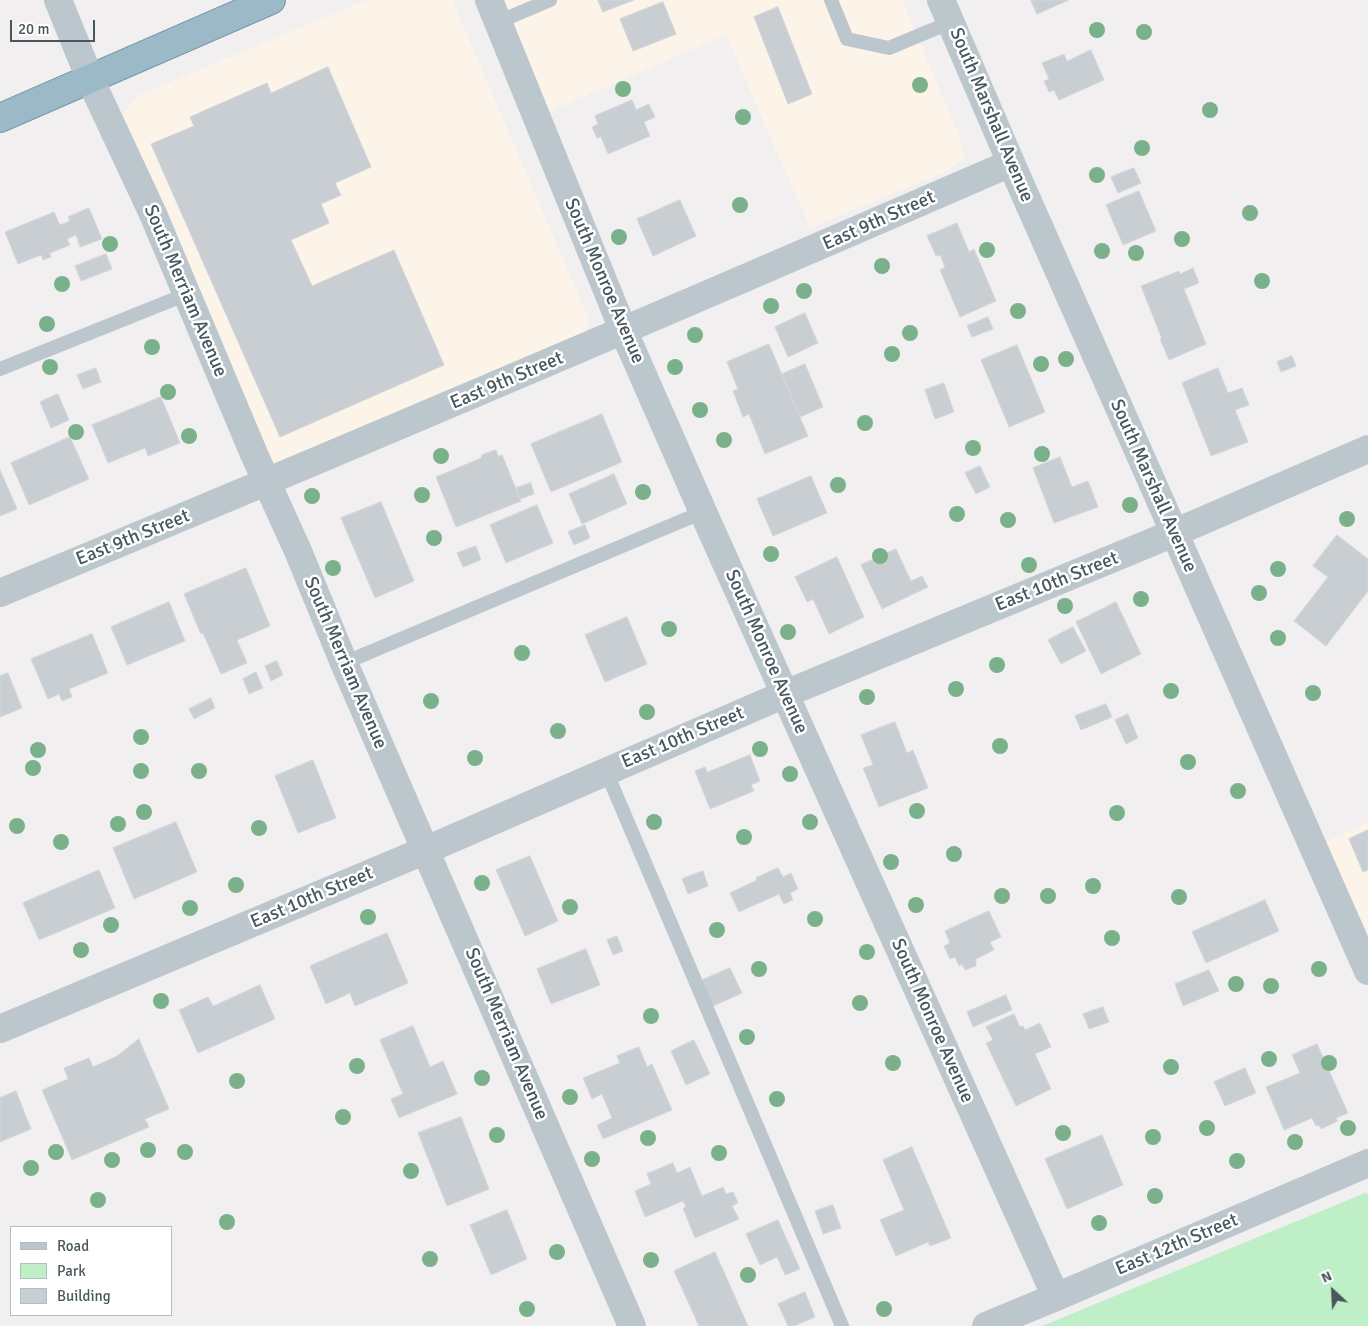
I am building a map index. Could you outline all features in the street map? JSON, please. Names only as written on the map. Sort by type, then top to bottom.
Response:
[{"type":"highway","points":[[0,118],[271,0]]},
{"type":"street","name":"South Merriam Avenue","points":[[58,0],[90,79],[153,214],[267,483],[298,551],[344,663],[632,1326]]},
{"type":"street","name":"South Monroe Avenue","points":[[494,11],[624,332],[1056,1297]]},
{"type":"street","name":"South Marshall Avenue","points":[[946,11],[1011,163],[1368,971]]},
{"type":"street","name":"East 9th Street","points":[[0,593],[267,483],[624,332],[1011,163]]},
{"type":"street","name":"East 10th Street","points":[[0,1029],[426,850],[785,694],[1174,533],[1368,449]]},
{"type":"street","name":"East 12th Street","points":[[986,1326],[1368,1162]]},
{"type":"lane","points":[[494,11],[550,0]]},
{"type":"lane","points":[[831,0],[847,38],[889,48],[946,11]]},
{"type":"lane","points":[[0,369],[187,294]]},
{"type":"lane","points":[[344,663],[703,512]]},
{"type":"lane","points":[[606,771],[842,1326]]},
{"type":"shaded area","points":[[366,0],[452,0],[589,320],[582,339],[277,471],[256,460],[122,116],[137,96]]},
{"type":"shaded area","points":[[497,0],[902,0],[961,140],[964,159],[945,172],[810,228],[726,35],[543,114]]},
{"type":"shaded area","points":[[1368,823],[1368,970],[1313,847]]},
{"type":"green space","points":[[1365,1193],[1368,1194],[1368,1326],[1042,1326]]},
{"type":"building","points":[[598,0],[634,0],[603,12]]},
{"type":"building","points":[[1031,0],[1069,0],[1037,14]]},
{"type":"building","points":[[663,2],[676,34],[633,51],[620,19]]},
{"type":"building","points":[[778,7],[812,94],[788,104],[754,17]]},
{"type":"building","points":[[1091,50],[1104,80],[1059,100],[1054,90],[1049,92],[1044,81],[1049,79],[1042,63],[1064,54],[1067,61]]},
{"type":"building","points":[[328,67],[371,167],[335,183],[341,195],[321,204],[329,223],[291,240],[312,286],[394,250],[444,365],[280,437],[151,144],[194,126],[190,117],[267,83],[271,93]]},
{"type":"building","points":[[632,100],[636,110],[649,104],[655,117],[644,122],[650,136],[608,154],[601,137],[597,138],[592,127],[598,124],[595,116]]},
{"type":"building","points":[[1134,168],[1141,183],[1118,193],[1111,177]]},
{"type":"building","points":[[1139,191],[1156,231],[1123,245],[1106,205]]},
{"type":"building","points":[[680,200],[696,236],[653,256],[637,219]]},
{"type":"building","points":[[89,208],[102,239],[80,247],[76,235],[67,239],[70,245],[50,253],[51,257],[43,260],[41,255],[18,264],[5,232],[54,212],[60,225],[70,221],[68,217]]},
{"type":"building","points":[[957,223],[969,252],[974,249],[996,301],[960,317],[940,270],[945,267],[940,255],[936,256],[927,236]]},
{"type":"building","points":[[106,254],[112,269],[81,281],[75,266]]},
{"type":"building","points":[[1193,268],[1199,283],[1184,289],[1206,344],[1169,360],[1141,286],[1179,271],[1180,274]]},
{"type":"building","points":[[805,313],[818,343],[788,357],[775,327]]},
{"type":"building","points":[[988,317],[993,329],[972,337],[967,326]]},
{"type":"building","points":[[769,344],[808,436],[765,454],[749,414],[743,417],[733,391],[738,389],[727,362]]},
{"type":"building","points":[[1017,345],[1045,412],[1009,427],[981,360]]},
{"type":"building","points":[[1292,356],[1296,366],[1281,372],[1277,362]]},
{"type":"building","points":[[805,364],[823,407],[800,417],[782,374]]},
{"type":"building","points":[[96,368],[101,382],[83,389],[77,375]]},
{"type":"building","points":[[1218,368],[1228,393],[1242,388],[1249,405],[1235,410],[1248,442],[1211,456],[1182,383]]},
{"type":"building","points":[[944,383],[954,412],[935,419],[925,390]]},
{"type":"building","points":[[58,394],[69,420],[51,428],[40,402]]},
{"type":"building","points":[[161,397],[180,443],[148,456],[145,448],[108,463],[92,425]]},
{"type":"building","points":[[602,414],[622,462],[551,492],[531,444]]},
{"type":"building","points":[[70,437],[89,479],[29,505],[11,463]]},
{"type":"building","points":[[496,450],[498,456],[502,455],[521,501],[456,527],[436,477]]},
{"type":"building","points":[[1060,457],[1072,487],[1088,481],[1098,507],[1054,523],[1033,468]]},
{"type":"building","points":[[980,466],[990,487],[976,494],[965,473]]},
{"type":"building","points":[[0,470],[17,509],[0,516]]},
{"type":"building","points":[[614,474],[627,504],[582,524],[569,494]]},
{"type":"building","points":[[811,476],[827,513],[773,536],[757,499]]},
{"type":"building","points":[[531,483],[534,494],[520,499],[516,488]]},
{"type":"building","points":[[381,502],[414,581],[375,598],[341,518]]},
{"type":"building","points":[[537,505],[553,543],[506,563],[490,525]]},
{"type":"building","points":[[585,525],[590,538],[574,545],[568,532]]},
{"type":"building","points":[[1337,535],[1368,559],[1368,591],[1326,646],[1294,621],[1328,577],[1313,566]]},
{"type":"building","points":[[476,546],[481,560],[463,567],[457,553]]},
{"type":"building","points":[[896,549],[911,581],[922,576],[928,587],[882,609],[861,565]]},
{"type":"building","points":[[837,557],[864,617],[829,634],[813,599],[807,602],[795,577]]},
{"type":"building","points":[[246,568],[270,626],[237,640],[247,663],[221,674],[184,594]]},
{"type":"building","points":[[169,602],[185,641],[127,665],[111,627]]},
{"type":"building","points":[[1116,602],[1141,654],[1101,674],[1076,622]]},
{"type":"building","points":[[627,617],[647,664],[605,682],[585,635]]},
{"type":"building","points":[[1073,627],[1086,651],[1061,664],[1048,640]]},
{"type":"building","points":[[92,634],[108,673],[69,689],[72,697],[62,701],[59,694],[48,699],[31,659]]},
{"type":"building","points":[[277,661],[283,675],[271,681],[265,666]]},
{"type":"building","points":[[256,672],[263,688],[249,694],[243,679]]},
{"type":"building","points":[[8,673],[22,708],[0,717],[0,676]]},
{"type":"building","points":[[211,698],[215,708],[194,719],[189,709]]},
{"type":"building","points":[[1106,704],[1112,717],[1081,730],[1075,716]]},
{"type":"building","points":[[1128,714],[1138,738],[1126,744],[1115,720]]},
{"type":"building","points":[[895,722],[907,753],[913,750],[928,788],[879,807],[863,768],[873,765],[861,735]]},
{"type":"building","points":[[750,755],[760,781],[751,785],[754,791],[710,809],[695,771],[705,767],[707,772]]},
{"type":"building","points":[[313,760],[336,818],[298,833],[275,776]]},
{"type":"building","points":[[176,822],[197,872],[134,899],[113,848]]},
{"type":"building","points":[[1368,830],[1368,870],[1363,872],[1349,839]]},
{"type":"building","points":[[530,856],[558,921],[525,936],[496,870]]},
{"type":"building","points":[[778,868],[783,877],[791,873],[798,889],[790,893],[793,900],[784,904],[779,894],[739,912],[730,893]]},
{"type":"building","points":[[99,870],[115,908],[39,940],[23,903]]},
{"type":"building","points":[[703,871],[708,886],[688,894],[682,879]]},
{"type":"building","points":[[1265,900],[1279,931],[1206,963],[1192,932]]},
{"type":"building","points":[[989,911],[1001,937],[990,942],[994,950],[976,959],[976,966],[965,970],[962,964],[959,966],[955,957],[950,959],[944,946],[950,943],[945,931]]},
{"type":"building","points":[[387,933],[408,983],[355,1006],[350,993],[326,1004],[310,966]]},
{"type":"building","points":[[617,936],[623,951],[613,955],[607,940]]},
{"type":"building","points":[[586,949],[600,985],[551,1004],[537,969]]},
{"type":"building","points":[[730,968],[742,993],[711,1007],[700,981]]},
{"type":"building","points":[[1209,970],[1219,991],[1183,1006],[1175,984]]},
{"type":"building","points":[[260,985],[275,1019],[198,1053],[179,1010],[208,997],[213,1006]]},
{"type":"building","points":[[1006,995],[1012,1010],[973,1027],[967,1012]]},
{"type":"building","points":[[1103,1007],[1109,1022],[1089,1029],[1083,1014]]},
{"type":"building","points":[[1014,1014],[1020,1027],[1023,1026],[1025,1030],[1040,1023],[1051,1047],[1035,1054],[1051,1089],[1016,1106],[986,1043],[993,1040],[986,1027]]},
{"type":"building","points":[[413,1026],[430,1067],[443,1061],[457,1094],[399,1118],[391,1099],[403,1094],[380,1040]]},
{"type":"building","points":[[139,1039],[169,1109],[145,1119],[149,1127],[72,1160],[42,1090],[68,1079],[64,1068],[89,1058],[93,1067],[117,1056]]},
{"type":"building","points":[[694,1040],[710,1074],[686,1085],[671,1051]]},
{"type":"building","points":[[1317,1044],[1348,1113],[1336,1118],[1338,1121],[1321,1129],[1319,1125],[1316,1126],[1312,1118],[1284,1130],[1266,1087],[1300,1073],[1292,1055]]},
{"type":"building","points":[[639,1047],[647,1067],[652,1064],[672,1110],[603,1139],[597,1125],[612,1118],[602,1094],[592,1099],[583,1078],[620,1063],[617,1056]]},
{"type":"building","points":[[1245,1068],[1256,1093],[1225,1106],[1214,1082]]},
{"type":"building","points":[[16,1091],[31,1129],[0,1142],[0,1098]]},
{"type":"building","points":[[461,1117],[489,1189],[447,1206],[418,1133]]},
{"type":"building","points":[[1102,1135],[1123,1185],[1067,1209],[1045,1159]]},
{"type":"building","points":[[912,1147],[951,1238],[930,1246],[928,1242],[896,1256],[880,1220],[904,1210],[883,1160]]},
{"type":"building","points":[[673,1163],[677,1173],[690,1167],[702,1196],[723,1187],[726,1194],[733,1192],[738,1203],[732,1206],[739,1219],[695,1238],[683,1208],[686,1207],[683,1201],[645,1217],[635,1191],[651,1184],[647,1174]]},
{"type":"building","points":[[833,1205],[841,1228],[823,1234],[815,1211]]},
{"type":"building","points":[[507,1210],[527,1259],[491,1275],[470,1225]]},
{"type":"building","points":[[778,1220],[800,1269],[785,1275],[777,1257],[760,1265],[746,1234]]},
{"type":"building","points":[[715,1252],[748,1326],[699,1326],[674,1271]]},
{"type":"building","points":[[805,1292],[815,1317],[794,1326],[788,1326],[778,1304]]}]
